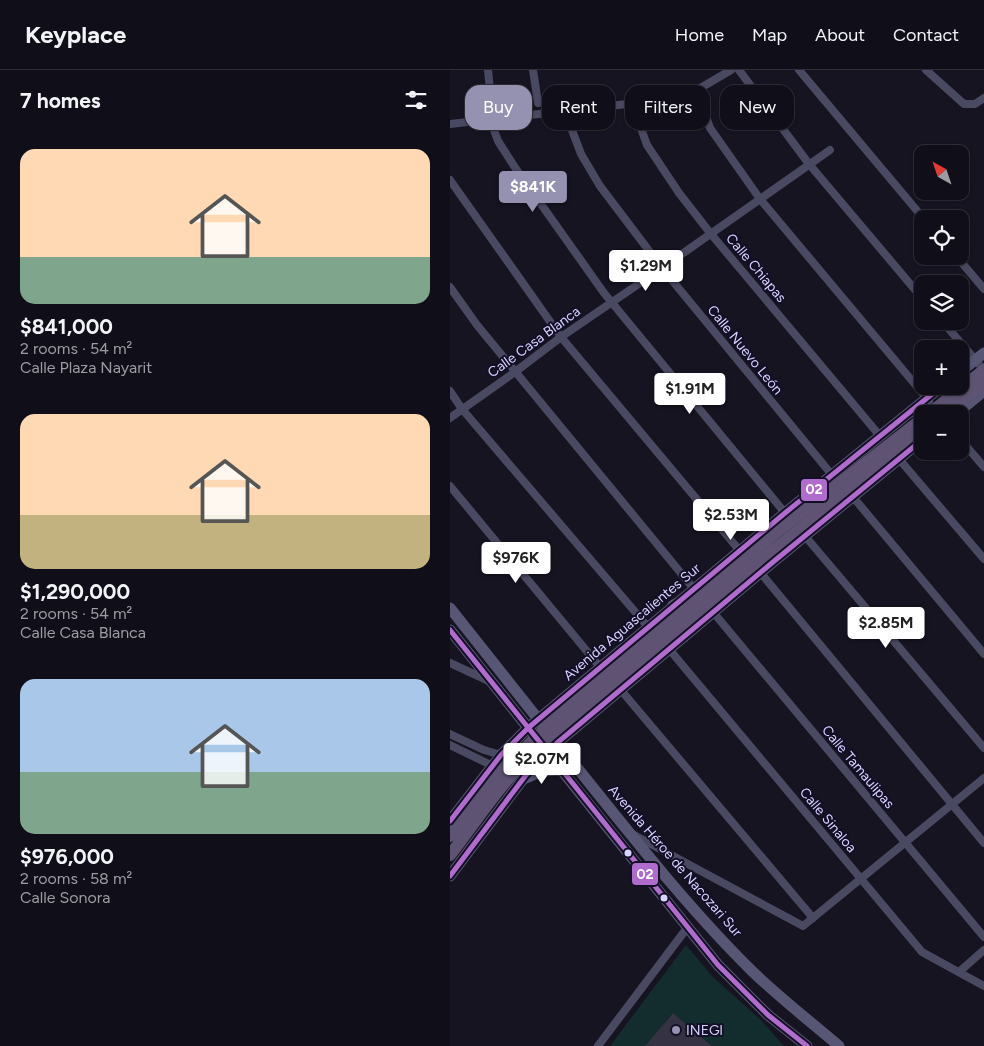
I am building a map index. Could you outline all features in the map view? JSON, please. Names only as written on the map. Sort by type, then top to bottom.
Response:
[{"type":"main road","points":[[938,405],[982,363]]},
{"type":"main road","points":[[956,405],[984,382]]},
{"type":"main road","name":"Avenida Aguascalientes Sur","points":[[450,854],[514,772],[538,748],[660,637],[914,425]]},
{"type":"main road","name":"Avenida Aguascalientes Sur","points":[[780,537],[914,437]]},
{"type":"main road","points":[[673,606],[701,588],[716,589],[711,607],[683,637]]},
{"type":"main road","name":"Avenida Aguascalientes Sur","points":[[450,836],[507,766],[560,714],[660,637]]},
{"type":"street","points":[[488,70],[489,85]]},
{"type":"street","points":[[533,70],[538,104]]},
{"type":"street","points":[[706,85],[731,70]]},
{"type":"street","points":[[739,70],[809,164],[914,289]]},
{"type":"street","points":[[926,70],[964,104],[970,106],[984,98]]},
{"type":"street","points":[[802,71],[917,210]]},
{"type":"street","points":[[450,124],[465,123]]},
{"type":"street","points":[[710,128],[760,199],[932,405]]},
{"type":"street","points":[[495,130],[498,141],[604,293],[785,513]]},
{"type":"street","name":"Calle Nuevo León","points":[[572,130],[580,154],[595,179],[662,268],[832,475]]},
{"type":"street","name":"Calle Chiapas","points":[[642,130],[647,145],[711,234],[880,436]]},
{"type":"street","name":"Calle Casa Blanca","points":[[450,418],[515,372],[561,336],[662,268],[830,150]]},
{"type":"street","points":[[528,185],[538,178]]},
{"type":"street","points":[[450,180],[561,336],[740,551]]},
{"type":"street","points":[[964,265],[984,289]]},
{"type":"street","points":[[450,287],[474,322],[694,589]]},
{"type":"street","points":[[951,330],[982,363],[969,368]]},
{"type":"street","name":"Calle Sinaloa","points":[[450,391],[462,409],[660,637],[922,952],[984,986]]},
{"type":"street","points":[[967,405],[984,391]]},
{"type":"street","name":"Avenida Aguascalientes Sur","points":[[450,876],[526,775],[547,752],[620,689],[660,637],[673,606],[931,395]]},
{"type":"street","name":"Avenida Aguascalientes Sur","points":[[450,821],[501,755],[538,719],[600,667],[660,637],[683,637],[914,447]]},
{"type":"street","points":[[969,450],[984,467]]},
{"type":"street","points":[[899,459],[984,559]]},
{"type":"street","points":[[450,486],[600,667]]},
{"type":"street","points":[[853,497],[984,654]]},
{"type":"street","points":[[805,536],[984,748]]},
{"type":"street","points":[[760,572],[984,843]]},
{"type":"street","name":"Avenida Héroe de Nacozari Sur","points":[[450,608],[627,831],[711,927],[754,973],[840,1046]]},
{"type":"street","name":"Calle Tamaulipas","points":[[713,612],[984,937]]},
{"type":"street","name":"Avenida Héroe de Nacozari Sur","points":[[450,630],[718,965],[768,1015],[807,1046]]},
{"type":"street","points":[[450,663],[492,682]]},
{"type":"street","points":[[620,689],[812,918]]},
{"type":"street","points":[[551,708],[549,717],[556,729],[566,732],[573,729]]},
{"type":"street","points":[[450,734],[484,750],[501,755],[509,752],[517,754],[525,761],[528,767],[526,775]]},
{"type":"street","points":[[450,744],[493,766]]},
{"type":"street","points":[[516,788],[525,779],[536,773],[561,770]]},
{"type":"street","points":[[627,831],[803,926],[984,778]]},
{"type":"street","points":[[598,1046],[688,928]]},
{"type":"street","points":[[959,972],[984,950]]},
{"type":"green space","points":[[686,945],[713,977],[761,1020],[784,1046],[712,1046],[673,1013],[645,1046],[610,1046]]},
{"type":"building","name":"INEGI","points":[[673,1013],[712,1046],[645,1046]]},
{"type":"transit line","name":"02","points":[[450,821],[501,755],[528,728],[785,513],[931,395]]},
{"type":"transit line","name":"02","points":[[450,876],[526,775],[557,743],[914,447]]},
{"type":"transit line","name":"02","points":[[450,630],[718,965],[768,1015],[807,1046]]},
{"type":"place","name":"INEGI","points":[[676,1030]]}]
